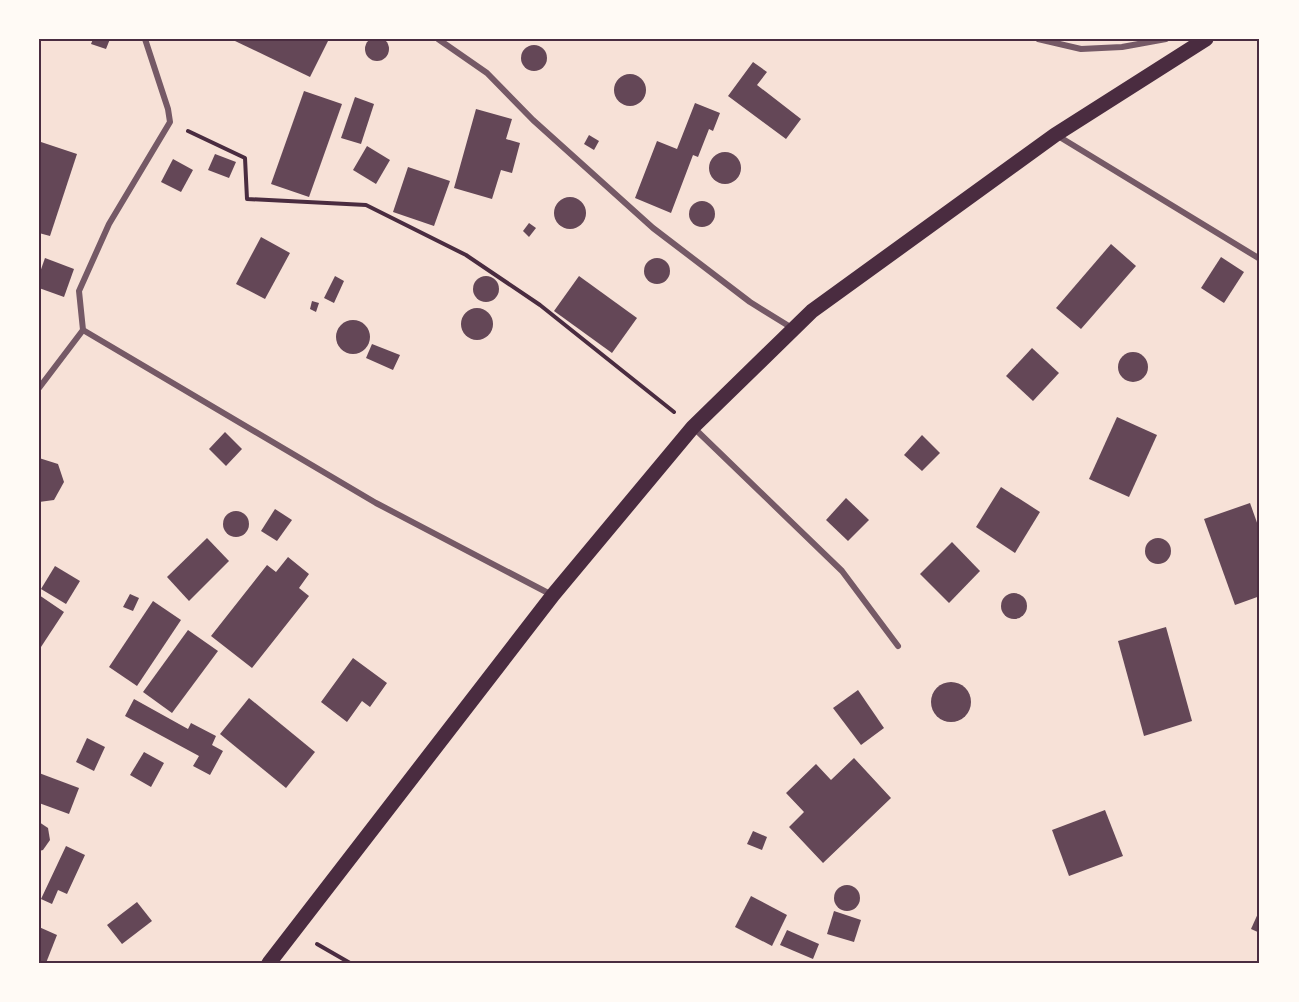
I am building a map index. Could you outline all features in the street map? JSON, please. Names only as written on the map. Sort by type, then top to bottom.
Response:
[{"type":"main road","points":[[269,963],[553,595],[693,427],[812,311],[1055,135],[1206,39]]},
{"type":"street","points":[[39,388],[83,330],[79,291],[109,224],[170,122],[166,102],[145,39]]},
{"type":"street","points":[[438,39],[487,73],[533,120],[653,228],[750,303],[794,329]]},
{"type":"street","points":[[1038,39],[1081,49],[1122,47],[1166,39]]},
{"type":"street","points":[[1055,135],[1260,259]]},
{"type":"street","points":[[83,330],[376,504],[553,595]]},
{"type":"street","points":[[693,427],[770,498],[842,571],[898,646]]},
{"type":"path","points":[[170,122],[245,158],[247,199],[366,205],[466,255],[540,305],[693,427]]},
{"type":"path","points":[[293,930],[350,963]]},
{"type":"building","points":[[377,37],[385,41],[389,49],[385,57],[377,61],[369,57],[365,49],[369,41]]},
{"type":"building","points":[[93,39],[110,39],[106,49],[91,44]]},
{"type":"building","points":[[236,39],[329,39],[310,77],[235,41]]},
{"type":"building","points":[[534,45],[543,49],[547,58],[543,67],[534,71],[525,67],[521,58],[525,49]]},
{"type":"building","points":[[753,62],[767,72],[757,85],[801,119],[786,139],[728,96]]},
{"type":"building","points":[[630,74],[642,78],[646,90],[642,102],[630,106],[618,102],[614,90],[618,78]]},
{"type":"building","points":[[304,91],[342,104],[309,197],[271,184]]},
{"type":"building","points":[[355,97],[374,104],[361,144],[341,138]]},
{"type":"building","points":[[695,103],[720,113],[713,131],[709,129],[698,157],[693,155],[671,213],[635,198],[657,141],[677,149]]},
{"type":"building","points":[[476,109],[512,119],[506,139],[520,143],[512,173],[501,170],[492,199],[454,188]]},
{"type":"building","points":[[589,135],[599,141],[594,150],[584,144]]},
{"type":"building","points":[[41,142],[77,154],[50,236],[39,233]]},
{"type":"building","points":[[367,146],[390,160],[376,184],[353,170]]},
{"type":"building","points":[[725,152],[737,156],[741,168],[737,180],[725,184],[713,180],[709,168],[713,156]]},
{"type":"building","points":[[215,154],[236,162],[229,178],[208,170]]},
{"type":"building","points":[[173,159],[193,170],[181,192],[161,182]]},
{"type":"building","points":[[408,167],[450,181],[434,226],[393,212]]},
{"type":"building","points":[[570,197],[582,201],[586,213],[582,225],[570,229],[558,225],[554,213],[558,201]]},
{"type":"building","points":[[702,201],[711,205],[715,214],[711,223],[702,227],[693,223],[689,214],[693,205]]},
{"type":"building","points":[[529,223],[536,228],[529,237],[523,231]]},
{"type":"building","points":[[261,237],[290,253],[265,299],[236,284]]},
{"type":"building","points":[[1111,244],[1136,266],[1081,329],[1056,308]]},
{"type":"building","points":[[1221,257],[1244,272],[1224,303],[1201,288]]},
{"type":"building","points":[[45,258],[74,269],[64,297],[39,288],[39,275]]},
{"type":"building","points":[[657,258],[666,262],[670,271],[666,280],[657,284],[648,280],[644,271],[648,262]]},
{"type":"building","points":[[335,276],[344,281],[334,303],[324,298]]},
{"type":"building","points":[[486,276],[495,280],[499,289],[495,298],[486,302],[477,298],[473,289],[477,280]]},
{"type":"building","points":[[579,276],[637,318],[612,353],[554,311]]},
{"type":"building","points":[[312,301],[319,303],[316,312],[310,309]]},
{"type":"building","points":[[477,308],[489,312],[493,324],[489,336],[477,340],[465,336],[461,324],[465,312]]},
{"type":"building","points":[[353,320],[365,325],[370,337],[365,349],[353,354],[341,349],[336,337],[341,325]]},
{"type":"building","points":[[372,344],[400,355],[393,370],[366,358]]},
{"type":"building","points":[[1032,348],[1059,373],[1033,401],[1006,376]]},
{"type":"building","points":[[1133,352],[1144,356],[1148,367],[1144,378],[1133,382],[1122,378],[1118,367],[1122,356]]},
{"type":"building","points":[[1117,417],[1157,435],[1129,497],[1089,479]]},
{"type":"building","points":[[225,432],[242,449],[226,466],[209,449]]},
{"type":"building","points":[[922,435],[940,453],[922,471],[904,455]]},
{"type":"building","points":[[39,458],[58,464],[64,482],[54,500],[39,502]]},
{"type":"building","points":[[1001,487],[1040,512],[1015,553],[976,527]]},
{"type":"building","points":[[846,498],[869,520],[848,541],[826,520]]},
{"type":"building","points":[[1250,503],[1260,531],[1260,596],[1235,605],[1204,519]]},
{"type":"building","points":[[275,509],[292,520],[277,541],[261,531]]},
{"type":"building","points":[[236,511],[245,515],[249,524],[245,533],[236,537],[227,533],[223,524],[227,515]]},
{"type":"building","points":[[207,538],[229,561],[189,601],[167,577]]},
{"type":"building","points":[[1158,538],[1167,542],[1171,551],[1167,560],[1158,564],[1149,560],[1145,551],[1149,542]]},
{"type":"building","points":[[952,542],[980,571],[949,603],[920,574]]},
{"type":"building","points":[[288,557],[309,574],[299,588],[309,596],[252,668],[211,636],[267,565],[276,572]]},
{"type":"building","points":[[55,566],[80,581],[66,604],[41,589]]},
{"type":"building","points":[[1014,593],[1023,597],[1027,606],[1023,615],[1014,619],[1005,615],[1001,606],[1005,597]]},
{"type":"building","points":[[130,594],[139,598],[133,611],[123,607]]},
{"type":"building","points":[[39,595],[64,612],[39,650]]},
{"type":"building","points":[[153,601],[181,620],[137,686],[109,667]]},
{"type":"building","points":[[1166,627],[1192,721],[1144,736],[1118,641]]},
{"type":"building","points":[[188,630],[218,651],[172,713],[143,692]]},
{"type":"building","points":[[353,658],[387,683],[370,707],[362,701],[347,722],[321,702]]},
{"type":"building","points":[[951,682],[959,683],[965,688],[970,694],[970,710],[965,716],[959,721],[951,722],[943,721],[937,716],[932,710],[931,702],[932,694],[937,688],[943,683]]},
{"type":"building","points":[[858,690],[884,728],[861,745],[833,708]]},
{"type":"building","points":[[249,698],[315,752],[286,788],[220,734]]},
{"type":"building","points":[[134,699],[188,729],[191,723],[216,736],[212,745],[223,751],[210,775],[193,766],[199,756],[125,716]]},
{"type":"building","points":[[87,738],[105,747],[94,771],[76,762]]},
{"type":"building","points":[[144,752],[164,763],[151,787],[130,775]]},
{"type":"building","points":[[854,758],[891,798],[823,863],[789,827],[804,812],[786,793],[816,764],[831,780]]},
{"type":"building","points":[[39,773],[79,788],[69,814],[39,803]]},
{"type":"building","points":[[1105,810],[1123,856],[1069,876],[1052,830]]},
{"type":"building","points":[[39,822],[48,828],[50,840],[43,850],[39,851]]},
{"type":"building","points":[[753,831],[767,837],[762,850],[747,844]]},
{"type":"building","points":[[66,846],[85,855],[67,894],[58,890],[52,904],[41,899]]},
{"type":"building","points":[[847,885],[856,889],[860,898],[856,907],[847,911],[838,907],[834,898],[838,889]]},
{"type":"building","points":[[751,896],[787,915],[772,946],[735,927]]},
{"type":"building","points":[[137,902],[152,921],[122,944],[107,925]]},
{"type":"building","points":[[1260,909],[1260,933],[1251,929]]},
{"type":"building","points":[[834,911],[861,920],[854,942],[827,934]]},
{"type":"building","points":[[39,927],[57,935],[46,963],[39,963]]},
{"type":"building","points":[[787,930],[819,944],[813,959],[780,945]]}]
